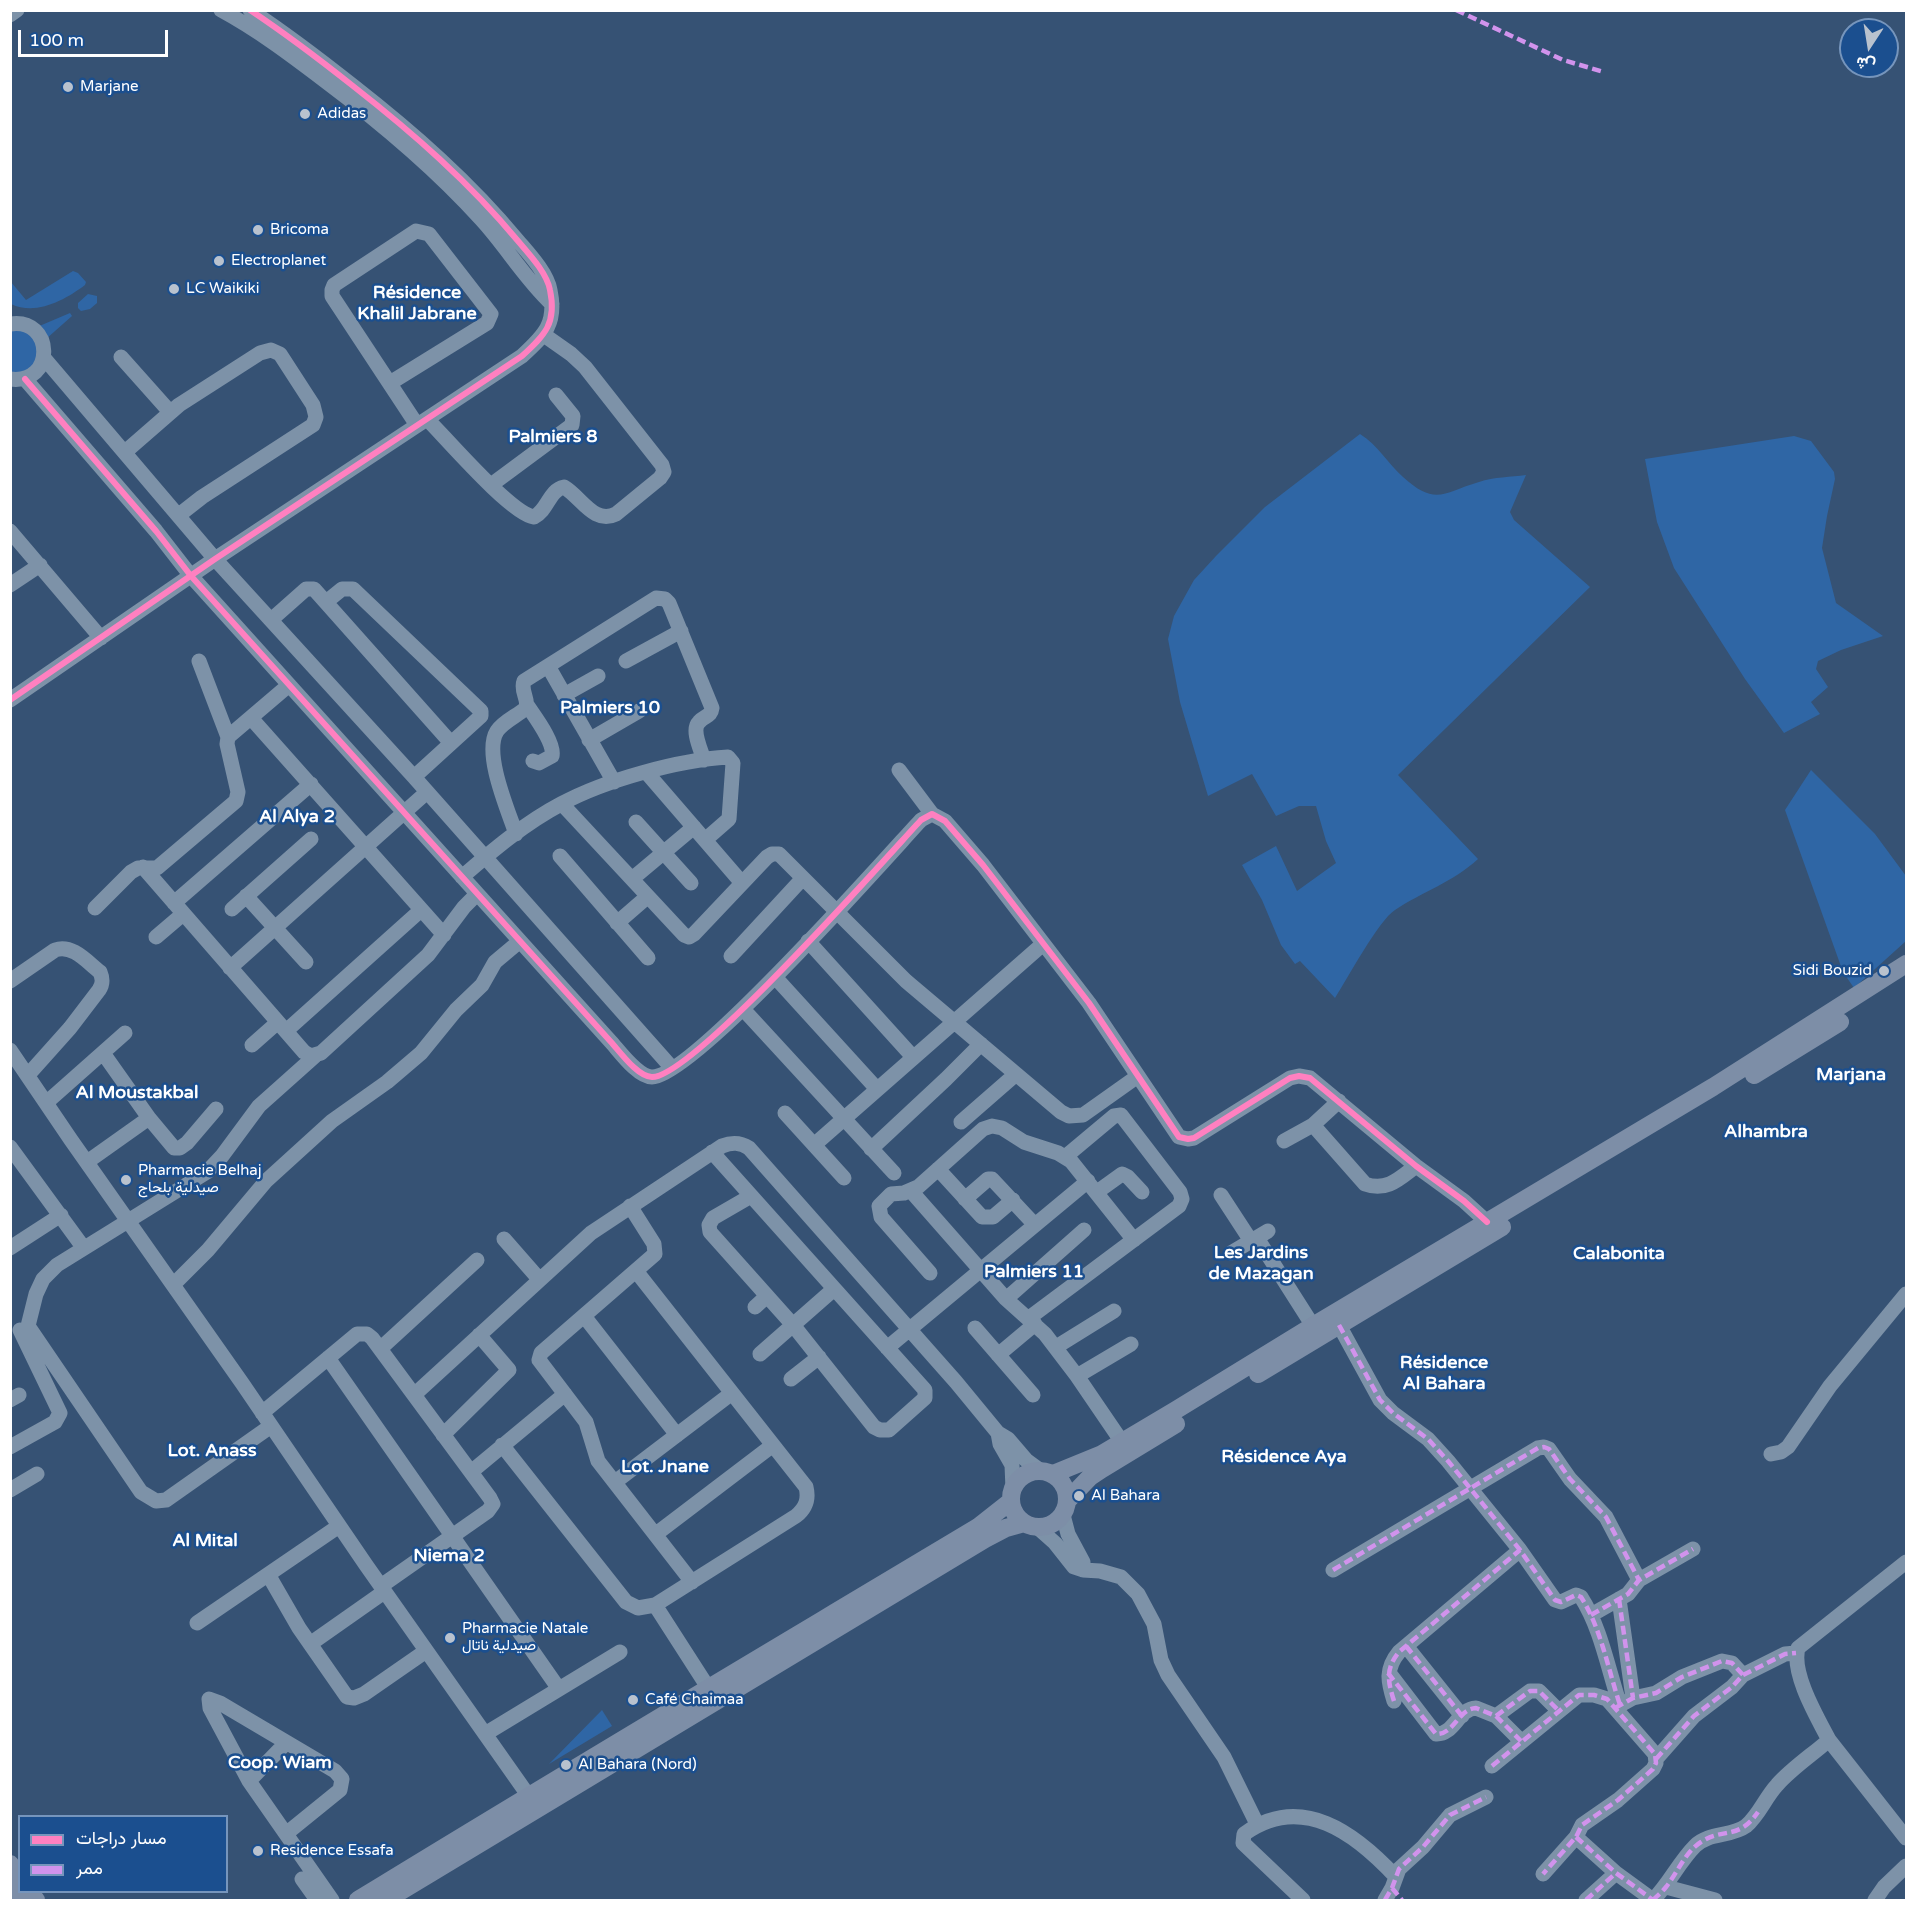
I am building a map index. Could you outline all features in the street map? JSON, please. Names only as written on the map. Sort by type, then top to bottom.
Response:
[{"type":"main road","points":[[358,1900],[978,1527],[1012,1495],[1024,1476],[1047,1473],[1086,1462],[1122,1442],[1713,1087],[1906,964]]},
{"type":"main road","points":[[386,1900],[985,1539],[1006,1528],[1052,1525],[1090,1477],[1102,1469],[1793,1052],[1906,977]]},
{"type":"main road","points":[[1047,1473],[1062,1483],[1065,1508]]},
{"type":"main road","points":[[1012,1495],[1017,1516],[1031,1525]]},
{"type":"main road","points":[[10,1887],[20,1900]]},
{"type":"street","points":[[10,15],[17,10]]},
{"type":"street","points":[[221,10],[267,38],[354,102],[436,172],[483,221],[539,292],[552,304]]},
{"type":"street","points":[[10,700],[215,559],[522,356],[544,335],[550,324],[552,304],[550,287],[524,249],[486,204],[447,164],[394,118],[313,53],[250,10]]},
{"type":"street","points":[[390,383],[487,323],[491,314],[429,234],[423,231],[416,231],[334,285],[332,290],[332,296],[390,383],[422,422],[511,504],[530,516],[534,517],[541,513],[556,490],[564,487],[598,516],[608,517],[616,514],[660,478],[664,472],[662,465],[585,367],[544,335]]},
{"type":"street","points":[[12,322],[31,328],[39,335],[44,345],[44,358],[40,367],[18,379],[104,469],[191,576],[639,1072],[652,1077],[672,1068],[743,1009],[837,912],[921,820],[932,814]]},
{"type":"street","points":[[125,452],[170,412],[263,351],[272,350],[280,354],[313,405],[316,413],[315,421],[310,428],[202,497],[179,515]]},
{"type":"street","points":[[121,357],[170,412]]},
{"type":"street","points":[[44,358],[215,559],[428,792],[672,1068]]},
{"type":"street","points":[[491,485],[572,425],[573,416],[556,395]]},
{"type":"street","points":[[13,539],[40,565],[101,638]]},
{"type":"street","points":[[10,585],[40,565]]},
{"type":"street","points":[[271,620],[309,588],[314,589],[451,743]]},
{"type":"street","points":[[326,602],[342,589],[353,590],[481,711],[481,716],[414,777]]},
{"type":"street","points":[[532,761],[539,762],[552,756],[553,751],[527,705],[522,686],[524,681],[656,598],[665,598],[669,603],[712,708],[709,716],[699,722],[696,728],[704,760]]},
{"type":"street","points":[[626,661],[681,631]]},
{"type":"street","points":[[95,908],[131,872],[143,867],[157,868],[236,801],[238,792],[227,748],[228,737],[199,661]]},
{"type":"street","points":[[548,666],[614,782]]},
{"type":"street","points":[[564,695],[598,676]]},
{"type":"street","points":[[228,737],[289,685]]},
{"type":"street","points":[[516,834],[496,770],[493,742],[500,727],[525,710],[527,705]]},
{"type":"street","points":[[590,740],[639,711]]},
{"type":"street","points":[[250,718],[444,935]]},
{"type":"street","points":[[462,877],[516,834],[562,804],[614,782],[704,760],[728,757],[733,763],[729,819],[705,840]]},
{"type":"street","points":[[899,770],[932,814],[945,821],[983,865],[1089,1003],[1176,1134],[1188,1139],[1194,1138],[1294,1077],[1305,1076],[1315,1080],[1416,1166],[1464,1201],[1487,1222]]},
{"type":"street","points":[[647,773],[742,883]]},
{"type":"street","points":[[156,937],[178,909],[311,784]]},
{"type":"street","points":[[230,968],[428,792]]},
{"type":"street","points":[[562,804],[681,934],[689,937],[693,934],[766,857],[775,854],[782,856],[906,981],[1061,1112],[1074,1116],[1083,1115],[1138,1076]]},
{"type":"street","points":[[636,822],[691,883]]},
{"type":"street","points":[[632,879],[694,827]]},
{"type":"street","points":[[232,909],[311,839]]},
{"type":"street","points":[[560,856],[648,958]]},
{"type":"street","points":[[143,867],[307,1055],[315,1056]]},
{"type":"street","points":[[731,956],[803,878]]},
{"type":"street","points":[[10,1447],[55,1422],[60,1413],[20,1331],[43,1279],[57,1265],[83,1247],[128,1222],[207,1172],[222,1156],[259,1106],[428,955],[464,907],[477,894]]},
{"type":"street","points":[[246,897],[306,962]]},
{"type":"street","points":[[617,923],[647,897]]},
{"type":"street","points":[[252,1045],[282,1027],[421,910]]},
{"type":"street","points":[[173,1285],[208,1250],[266,1182],[332,1121],[387,1082],[421,1053],[456,1010],[482,985],[495,962],[520,941]]},
{"type":"street","points":[[808,941],[913,1057]]},
{"type":"street","points":[[814,1145],[1043,944]]},
{"type":"street","points":[[10,981],[55,950],[62,948],[72,950],[102,976],[99,990],[70,1028],[28,1075]]},
{"type":"street","points":[[775,977],[877,1089]]},
{"type":"street","points":[[743,1009],[894,1173]]},
{"type":"street","points":[[46,1103],[125,1033]]},
{"type":"street","points":[[871,1149],[981,1044]]},
{"type":"street","points":[[10,1050],[382,1589],[528,1796]]},
{"type":"street","points":[[103,1053],[171,1147],[177,1149],[187,1143],[216,1108]]},
{"type":"street","points":[[961,1122],[1016,1074]]},
{"type":"street","points":[[1284,1141],[1313,1125],[1339,1101]]},
{"type":"street","points":[[785,1113],[844,1178]]},
{"type":"street","points":[[998,1355],[1032,1321],[1179,1206],[1182,1199],[1180,1192],[1121,1115],[1116,1115],[1065,1157]]},
{"type":"street","points":[[87,1162],[149,1118]]},
{"type":"street","points":[[1313,1125],[1365,1184],[1374,1187],[1386,1186],[1416,1166]]},
{"type":"street","points":[[930,1273],[879,1214],[879,1206],[891,1194],[911,1191],[983,1129],[992,1126],[1002,1128],[1024,1142],[1065,1157],[1076,1165],[1134,1240]]},
{"type":"street","points":[[414,1395],[591,1233],[712,1152],[733,1143],[749,1148],[998,1433],[1008,1439],[1026,1460],[1047,1473]]},
{"type":"street","points":[[10,1147],[83,1247]]},
{"type":"street","points":[[712,1152],[925,1390],[927,1395],[886,1430],[874,1427],[793,1325],[712,1235],[709,1229],[713,1218],[751,1196]]},
{"type":"street","points":[[939,1169],[979,1215],[986,1219],[993,1217],[1013,1200]]},
{"type":"street","points":[[887,1348],[1035,1225],[1092,1186],[1122,1174],[1128,1176],[1142,1192]]},
{"type":"street","points":[[965,1199],[990,1178],[997,1181],[1035,1225]]},
{"type":"street","points":[[911,1191],[1006,1299],[1032,1321],[1056,1347],[1122,1442]]},
{"type":"street","points":[[1221,1195],[1259,1237],[1313,1326]]},
{"type":"street","points":[[630,1206],[654,1244],[656,1251],[653,1257],[541,1353],[539,1358],[541,1365],[586,1422],[595,1455],[692,1582]]},
{"type":"street","points":[[10,1248],[60,1215]]},
{"type":"street","points":[[1006,1299],[1084,1230]]},
{"type":"street","points":[[1231,1253],[1259,1237]]},
{"type":"street","points":[[504,1239],[539,1279]]},
{"type":"street","points":[[380,1348],[477,1260]]},
{"type":"street","points":[[502,1444],[626,1602],[638,1608],[654,1605],[796,1516],[804,1508],[807,1498],[806,1487],[636,1271]]},
{"type":"street","points":[[760,1354],[834,1289]]},
{"type":"street","points":[[1771,1454],[1781,1452],[1788,1447],[1835,1380],[1906,1294]]},
{"type":"street","points":[[755,1307],[767,1296]]},
{"type":"street","points":[[1056,1347],[1114,1311]]},
{"type":"street","points":[[584,1316],[677,1435]]},
{"type":"street","points":[[1339,1325],[1380,1400],[1433,1445],[1520,1550],[1555,1600],[1563,1602],[1574,1596],[1580,1596],[1591,1615],[1622,1704],[1656,1759]]},
{"type":"street","points":[[975,1328],[1033,1395]]},
{"type":"street","points":[[20,1331],[141,1492],[156,1501],[166,1500],[271,1426]]},
{"type":"street","points":[[262,1413],[357,1334],[370,1336],[492,1500],[492,1507],[310,1644]]},
{"type":"street","points":[[444,1435],[509,1370],[479,1335]]},
{"type":"street","points":[[1077,1376],[1131,1344]]},
{"type":"street","points":[[791,1379],[819,1357]]},
{"type":"street","points":[[328,1358],[559,1689]]},
{"type":"street","points":[[615,1482],[732,1393]]},
{"type":"street","points":[[471,1472],[565,1394]]},
{"type":"street","points":[[998,1433],[1000,1444],[1012,1465],[1012,1495]]},
{"type":"street","points":[[656,1534],[773,1445]]},
{"type":"street","points":[[1333,1570],[1538,1448],[1547,1448],[1570,1479],[1606,1517],[1639,1580]]},
{"type":"street","points":[[10,1490],[37,1474]]},
{"type":"street","points":[[1065,1508],[1068,1534],[1083,1562],[1083,1570]]},
{"type":"street","points":[[1031,1525],[1055,1543],[1074,1567],[1121,1576],[1144,1604],[1154,1624],[1161,1660],[1168,1675],[1224,1757],[1257,1824]]},
{"type":"street","points":[[197,1623],[269,1576],[339,1526]]},
{"type":"street","points":[[1591,1615],[1628,1594],[1639,1580],[1693,1549]]},
{"type":"street","points":[[1394,1701],[1389,1687],[1388,1673],[1394,1658],[1520,1550]]},
{"type":"street","points":[[1906,1562],[1799,1646],[1796,1653],[1802,1684],[1829,1740],[1906,1838]]},
{"type":"street","points":[[269,1576],[299,1628],[346,1697],[354,1698],[426,1651]]},
{"type":"street","points":[[1619,1599],[1622,1704]]},
{"type":"street","points":[[654,1605],[709,1689]]},
{"type":"street","points":[[1406,1646],[1461,1716]]},
{"type":"street","points":[[485,1734],[620,1652]]},
{"type":"street","points":[[1543,1874],[1576,1837],[1582,1825],[1618,1800],[1650,1772],[1656,1759],[1694,1716],[1732,1687],[1743,1675],[1785,1654],[1796,1653]]},
{"type":"street","points":[[1492,1766],[1580,1695],[1594,1695],[1622,1704],[1656,1693],[1682,1677],[1722,1661],[1732,1663],[1743,1675]]},
{"type":"street","points":[[1388,1673],[1433,1732],[1445,1733],[1461,1716],[1473,1708],[1496,1716],[1521,1741]]},
{"type":"street","points":[[1496,1716],[1530,1691],[1535,1690],[1539,1690],[1559,1711]]},
{"type":"street","points":[[287,1833],[340,1790],[342,1783],[339,1775],[220,1703],[209,1699],[210,1707],[249,1781],[332,1900]]},
{"type":"street","points":[[1576,1837],[1616,1873],[1653,1900],[1666,1887],[1695,1846],[1709,1838],[1728,1834],[1744,1827],[1753,1820],[1779,1783],[1829,1740]]},
{"type":"street","points":[[249,1781],[285,1743]]},
{"type":"street","points":[[1394,1892],[1399,1869],[1423,1847],[1450,1815],[1486,1797]]},
{"type":"street","points":[[1303,1900],[1243,1843],[1244,1834],[1257,1824],[1285,1818],[1324,1821],[1359,1841],[1394,1892]]},
{"type":"street","points":[[1875,1900],[1884,1887],[1906,1866]]},
{"type":"street","points":[[1586,1900],[1616,1873]]},
{"type":"street","points":[[302,1879],[318,1900]]},
{"type":"street","points":[[1666,1887],[1715,1900]]},
{"type":"shaded area","points":[[73,271],[86,282],[69,296],[40,307],[30,308],[11,304],[11,282],[26,300]]},
{"type":"shaded area","points":[[88,294],[97,296],[97,303],[90,309],[81,311],[78,303]]},
{"type":"shaded area","points":[[70,313],[72,316],[46,339],[37,327]]},
{"type":"shaded area","points":[[10,329],[29,332],[41,350],[31,370],[11,374]]},
{"type":"shaded area","points":[[1360,434],[1403,477],[1424,492],[1432,494],[1448,493],[1491,479],[1526,475],[1510,512],[1514,520],[1590,587],[1398,775],[1478,859],[1458,874],[1388,916],[1372,937],[1335,998],[1300,961],[1295,964],[1281,945],[1262,900],[1242,865],[1276,846],[1297,891],[1336,863],[1326,841],[1316,806],[1299,806],[1276,816],[1252,774],[1208,796],[1180,702],[1168,639],[1174,616],[1194,580],[1216,556],[1265,507]]},
{"type":"shaded area","points":[[1794,436],[1811,441],[1834,472],[1835,479],[1822,548],[1836,603],[1883,636],[1841,650],[1818,661],[1816,669],[1828,687],[1811,702],[1820,714],[1784,733],[1745,679],[1674,568],[1657,522],[1645,459]]},
{"type":"shaded area","points":[[1811,770],[1875,834],[1906,876],[1906,941],[1854,988],[1843,972],[1785,810]]},
{"type":"shaded area","points":[[602,1710],[612,1726],[549,1764]]},
{"type":"marked path","points":[[1456,10],[1563,60],[1604,72]]},
{"type":"marked path","points":[[1339,1325],[1380,1400],[1393,1413],[1428,1439],[1448,1461],[1520,1550],[1555,1600],[1561,1602],[1576,1595],[1581,1597],[1599,1635],[1620,1705]]},
{"type":"marked path","points":[[1333,1570],[1538,1448],[1544,1447],[1549,1449],[1570,1479],[1606,1517],[1639,1580]]},
{"type":"marked path","points":[[1591,1615],[1628,1594],[1639,1580],[1693,1549]]},
{"type":"marked path","points":[[1394,1701],[1389,1676],[1391,1664],[1399,1652],[1520,1550]]},
{"type":"marked path","points":[[1619,1599],[1633,1698]]},
{"type":"marked path","points":[[1406,1646],[1462,1716]]},
{"type":"marked path","points":[[1656,1759],[1694,1716],[1732,1687],[1743,1675],[1785,1654],[1796,1653]]},
{"type":"marked path","points":[[1615,1708],[1633,1698],[1656,1693],[1682,1677],[1722,1661],[1732,1663],[1743,1675]]},
{"type":"marked path","points":[[1388,1673],[1436,1734],[1447,1730],[1470,1709],[1476,1708],[1496,1716],[1521,1741]]},
{"type":"marked path","points":[[1496,1716],[1530,1691],[1539,1691],[1559,1711]]},
{"type":"marked path","points":[[1492,1766],[1579,1695],[1594,1695],[1607,1699],[1655,1754],[1656,1763],[1653,1769],[1618,1800],[1582,1825],[1576,1837],[1543,1874]]},
{"type":"marked path","points":[[1385,1900],[1399,1869],[1423,1847],[1450,1815],[1486,1797]]},
{"type":"marked path","points":[[1653,1900],[1666,1887],[1695,1846],[1716,1835],[1744,1827],[1758,1812]]},
{"type":"marked path","points":[[1576,1837],[1616,1873],[1653,1900]]},
{"type":"marked path","points":[[1586,1900],[1616,1873]]},
{"type":"marked path","points":[[1392,1888],[1402,1900]]},
{"type":"cycle path","points":[[10,700],[215,559],[522,356],[543,335],[550,320],[552,301],[545,277],[537,264],[480,198],[419,140],[375,104],[250,10]]},
{"type":"cycle path","points":[[25,379],[156,531],[191,576],[624,1057],[641,1073],[652,1077],[674,1068],[706,1042],[788,964],[921,820],[932,814],[945,821],[983,865],[1089,1003],[1179,1137],[1194,1138],[1290,1078],[1299,1076],[1310,1078],[1487,1222]]},
{"type":"place","name":"Marjane","points":[[68,87]]},
{"type":"place","name":"Adidas","points":[[305,114]]},
{"type":"place","name":"Bricoma","points":[[258,230]]},
{"type":"place","name":"Electroplanet","points":[[219,261]]},
{"type":"place","name":"LC Waikiki","points":[[174,289]]},
{"type":"place","name":"Sidi Bouzid","points":[[1884,971]]},
{"type":"place","name":"Pharmacie Belhaj صيدلية بلحاج","points":[[126,1180]]},
{"type":"place","name":"Al Bahara","points":[[1079,1496]]},
{"type":"place","name":"Pharmacie Natale صيدلية ناتال","points":[[450,1638]]},
{"type":"place","name":"Café Chaimaa","points":[[633,1700]]},
{"type":"place","name":"Al Bahara (Nord)","points":[[566,1765]]},
{"type":"place","name":"Residence Essafa","points":[[258,1851]]},
{"type":"district","name":"Résidence Khalil Jabrane","points":[[417,303]]},
{"type":"district","name":"Palmiers 8","points":[[553,437]]},
{"type":"district","name":"Palmiers 10","points":[[610,708]]},
{"type":"district","name":"Al Alya 2","points":[[297,817]]},
{"type":"district","name":"Marjana","points":[[1851,1075]]},
{"type":"district","name":"Al Moustakbal","points":[[137,1093]]},
{"type":"district","name":"Alhambra","points":[[1766,1132]]},
{"type":"district","name":"Calabonita","points":[[1619,1254]]},
{"type":"district","name":"Les Jardins de Mazagan","points":[[1261,1263]]},
{"type":"district","name":"Palmiers 11","points":[[1034,1272]]},
{"type":"district","name":"Résidence Al Bahara","points":[[1444,1373]]},
{"type":"district","name":"Lot. Anass","points":[[212,1451]]},
{"type":"district","name":"Résidence Aya","points":[[1284,1457]]},
{"type":"district","name":"Lot. Jnane","points":[[665,1467]]},
{"type":"district","name":"Al Mital","points":[[205,1541]]},
{"type":"district","name":"Niema 2","points":[[449,1556]]},
{"type":"district","name":"Coop. Wiam","points":[[280,1763]]}]
